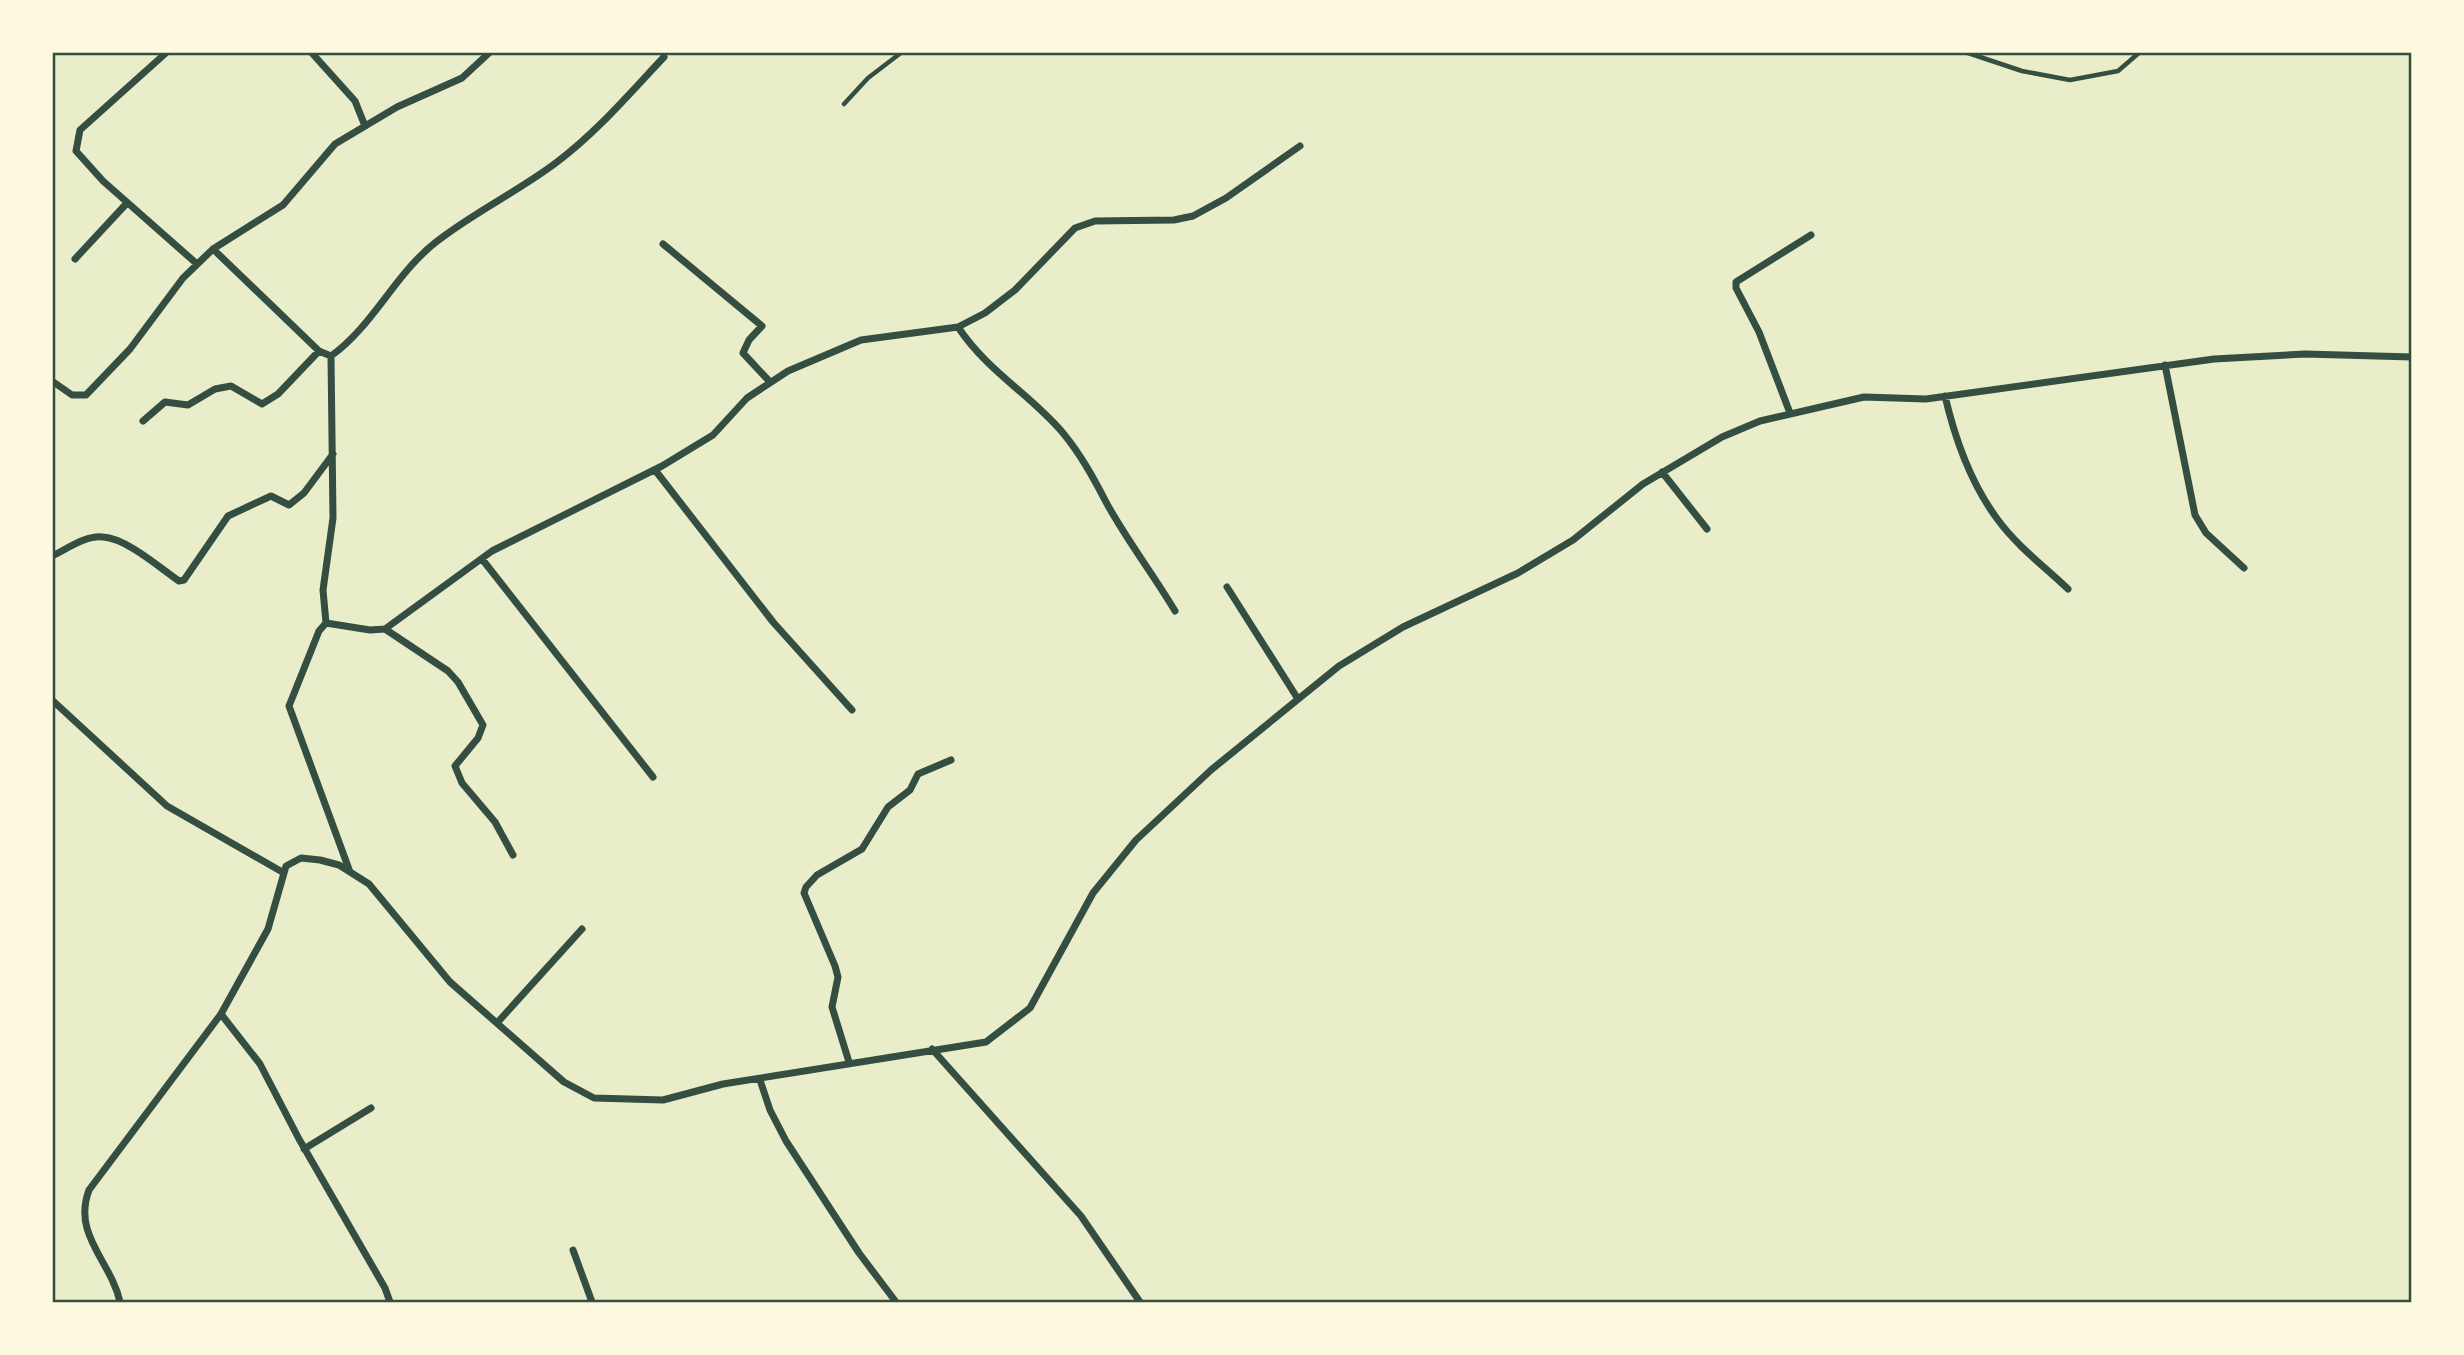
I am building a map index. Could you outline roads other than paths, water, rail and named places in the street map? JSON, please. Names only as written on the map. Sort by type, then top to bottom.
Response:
[{"type":"street","points":[[167,52],[80,130],[75,141],[76,151],[127,203],[197,264]]},
{"type":"street","points":[[311,52],[355,101],[365,126]]},
{"type":"street","points":[[52,381],[72,394],[86,395],[131,349],[168,296],[197,264],[213,249],[271,215],[335,144],[397,107],[463,78],[490,52]]},
{"type":"street","points":[[351,872],[289,706],[319,632],[326,623],[323,598],[333,518],[331,356],[351,338],[401,276],[435,243],[560,159],[606,119],[664,57]]},
{"type":"street","points":[[326,623],[370,630],[385,629],[482,559],[545,522],[655,470],[713,435],[747,398],[770,382],[860,340],[958,327],[985,313],[1015,290],[1075,228],[1094,221],[1174,220],[1192,216],[1226,198],[1300,146]]},
{"type":"street","points":[[75,258],[127,203]]},
{"type":"street","points":[[1790,413],[1759,332],[1736,288],[1736,282],[1811,235]]},
{"type":"street","points":[[663,244],[762,326],[749,340],[743,353],[770,382]]},
{"type":"street","points":[[213,249],[319,351],[331,356]]},
{"type":"street","points":[[958,327],[990,367],[1020,391],[1065,435],[1092,471],[1106,502],[1175,611]]},
{"type":"street","points":[[143,421],[165,402],[194,403],[224,386],[242,390],[262,404],[278,394],[319,351]]},
{"type":"street","points":[[120,1303],[84,1223],[82,1208],[89,1190],[221,1014],[268,929],[286,866],[301,858],[320,860],[351,872],[369,884],[450,982],[564,1082],[594,1098],[663,1100],[723,1084],[986,1041],[1007,1028],[1030,1008],[1093,893],[1136,839],[1211,770],[1339,666],[1403,627],[1518,573],[1573,540],[1662,472],[1722,437],[1759,421],[1864,397],[1926,399],[2165,365],[2305,354],[2412,357]]},
{"type":"street","points":[[2165,365],[2195,515],[2206,533],[2244,568]]},
{"type":"street","points":[[1945,396],[1969,470],[1982,496],[1999,522],[2068,589]]},
{"type":"street","points":[[52,556],[82,541],[102,536],[135,551],[179,581],[184,580],[228,516],[271,496],[289,505],[304,493],[333,454]]},
{"type":"street","points":[[655,470],[773,622],[852,710]]},
{"type":"street","points":[[1662,472],[1707,529]]},
{"type":"street","points":[[482,559],[653,777]]},
{"type":"street","points":[[1227,587],[1298,699]]},
{"type":"street","points":[[385,629],[447,671],[458,682],[483,726],[478,738],[455,766],[462,783],[495,822],[513,855]]},
{"type":"street","points":[[52,700],[167,806],[284,873]]},
{"type":"street","points":[[849,1062],[832,1007],[838,977],[804,893],[806,887],[817,874],[862,849],[888,807],[910,790],[918,774],[951,760]]},
{"type":"street","points":[[497,1023],[582,929]]},
{"type":"street","points":[[221,1014],[260,1064],[304,1149],[386,1288],[390,1303]]},
{"type":"street","points":[[932,1049],[1081,1216],[1140,1303]]},
{"type":"street","points":[[760,1080],[770,1110],[786,1141],[859,1253],[896,1303]]},
{"type":"street","points":[[304,1149],[371,1108]]},
{"type":"street","points":[[573,1250],[592,1303]]}]
